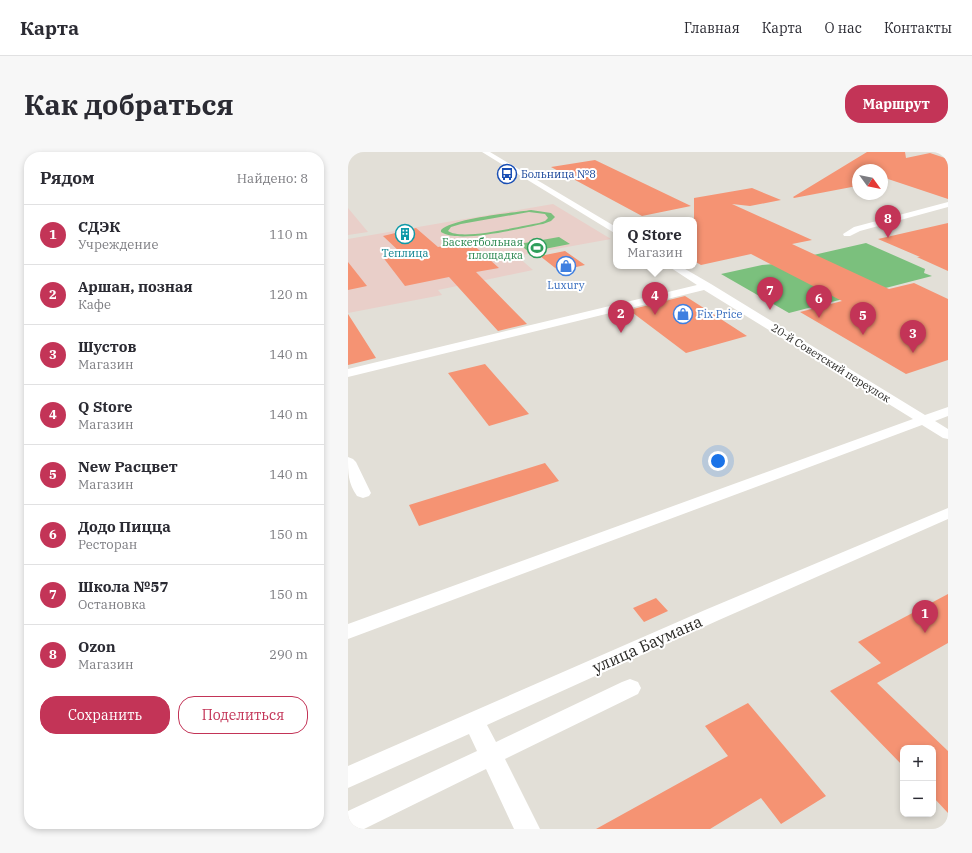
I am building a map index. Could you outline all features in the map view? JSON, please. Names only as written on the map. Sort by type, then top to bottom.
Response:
[{"type":"street","points":[[485,152],[613,229]]},
{"type":"street","points":[[847,234],[857,229],[948,204]]},
{"type":"street","name":"20-й Советский переулок","points":[[678,269],[948,435]]},
{"type":"street","points":[[348,373],[707,286]]},
{"type":"street","points":[[348,632],[948,411]]},
{"type":"street","points":[[348,462],[363,493]]},
{"type":"street","name":"улица Баумана","points":[[348,777],[700,620],[948,513]]},
{"type":"street","points":[[348,824],[630,688]]},
{"type":"street","points":[[474,721],[527,829]]},
{"type":"shaded area","points":[[553,204],[611,239],[517,256],[533,270],[438,290],[442,295],[348,313],[348,239]]},
{"type":"shaded area","points":[[348,208],[368,232],[348,235]]},
{"type":"green space","points":[[531,210],[551,213],[555,217],[551,221],[543,224],[475,236],[450,235],[441,232],[441,230],[448,226],[470,219]],"holes":[[[529,212],[545,214],[548,218],[539,223],[478,234],[455,234],[448,231],[451,227],[461,224]]]},
{"type":"green space","name":"Баскетбольная площадка","points":[[559,237],[570,244],[529,252],[519,244]]},
{"type":"green space","points":[[866,243],[925,269],[924,273],[932,276],[789,313],[721,274],[762,265],[774,264]]},
{"type":"building","points":[[867,152],[905,152],[906,158],[930,153],[948,159],[948,199],[888,179],[888,164],[852,164],[852,187],[793,197]]},
{"type":"building","points":[[595,160],[691,206],[642,216],[551,167]]},
{"type":"building","points":[[752,188],[781,200],[750,206],[732,204],[812,240],[792,244],[889,289],[914,283],[948,299],[948,360],[906,374],[800,312],[842,301],[751,254],[701,265],[697,263],[697,217],[694,217],[694,198]]},
{"type":"building","points":[[948,223],[948,271],[878,239]]},
{"type":"building","points":[[416,228],[438,247],[469,241],[499,268],[476,272],[527,324],[498,331],[449,277],[405,286],[382,256],[401,253],[383,236]]},
{"type":"building","points":[[565,251],[585,265],[559,271],[540,256]]},
{"type":"building","points":[[348,262],[367,286],[348,290]]},
{"type":"building","points":[[685,296],[747,336],[686,353],[629,310]]},
{"type":"building","points":[[348,314],[364,339],[376,358],[348,365]]},
{"type":"building","points":[[485,364],[529,414],[489,426],[448,373]]},
{"type":"building","points":[[545,463],[559,481],[419,526],[409,505]]},
{"type":"building","points":[[948,594],[948,643],[877,683],[948,751],[948,813],[936,800],[936,745],[900,745],[900,763],[830,691],[881,663],[858,642]]},
{"type":"building","points":[[656,598],[668,611],[644,622],[633,608]]},
{"type":"building","points":[[748,703],[826,796],[781,824],[761,798],[710,829],[596,829],[728,756],[705,726]]},
{"type":"place","name":"Больница №8","points":[[507,174]]},
{"type":"place","name":"Теплица","points":[[405,234]]},
{"type":"place","name":"Ozon","points":[[888,238]]},
{"type":"place","name":"Баскетбольная площадка","points":[[537,248]]},
{"type":"place","name":"Luxury","points":[[566,266]]},
{"type":"place","name":"Школа №57","points":[[770,310]]},
{"type":"place","name":"Fix Price","points":[[683,314]]},
{"type":"place","name":"Q Store","points":[[655,315]]},
{"type":"place","name":"Додо Пицца","points":[[819,318]]},
{"type":"place","name":"Аршан, позная","points":[[621,333]]},
{"type":"place","name":"New Расцвет","points":[[863,335]]},
{"type":"place","name":"Шустов","points":[[913,353]]},
{"type":"place","name":"СДЭК","points":[[925,633]]}]
